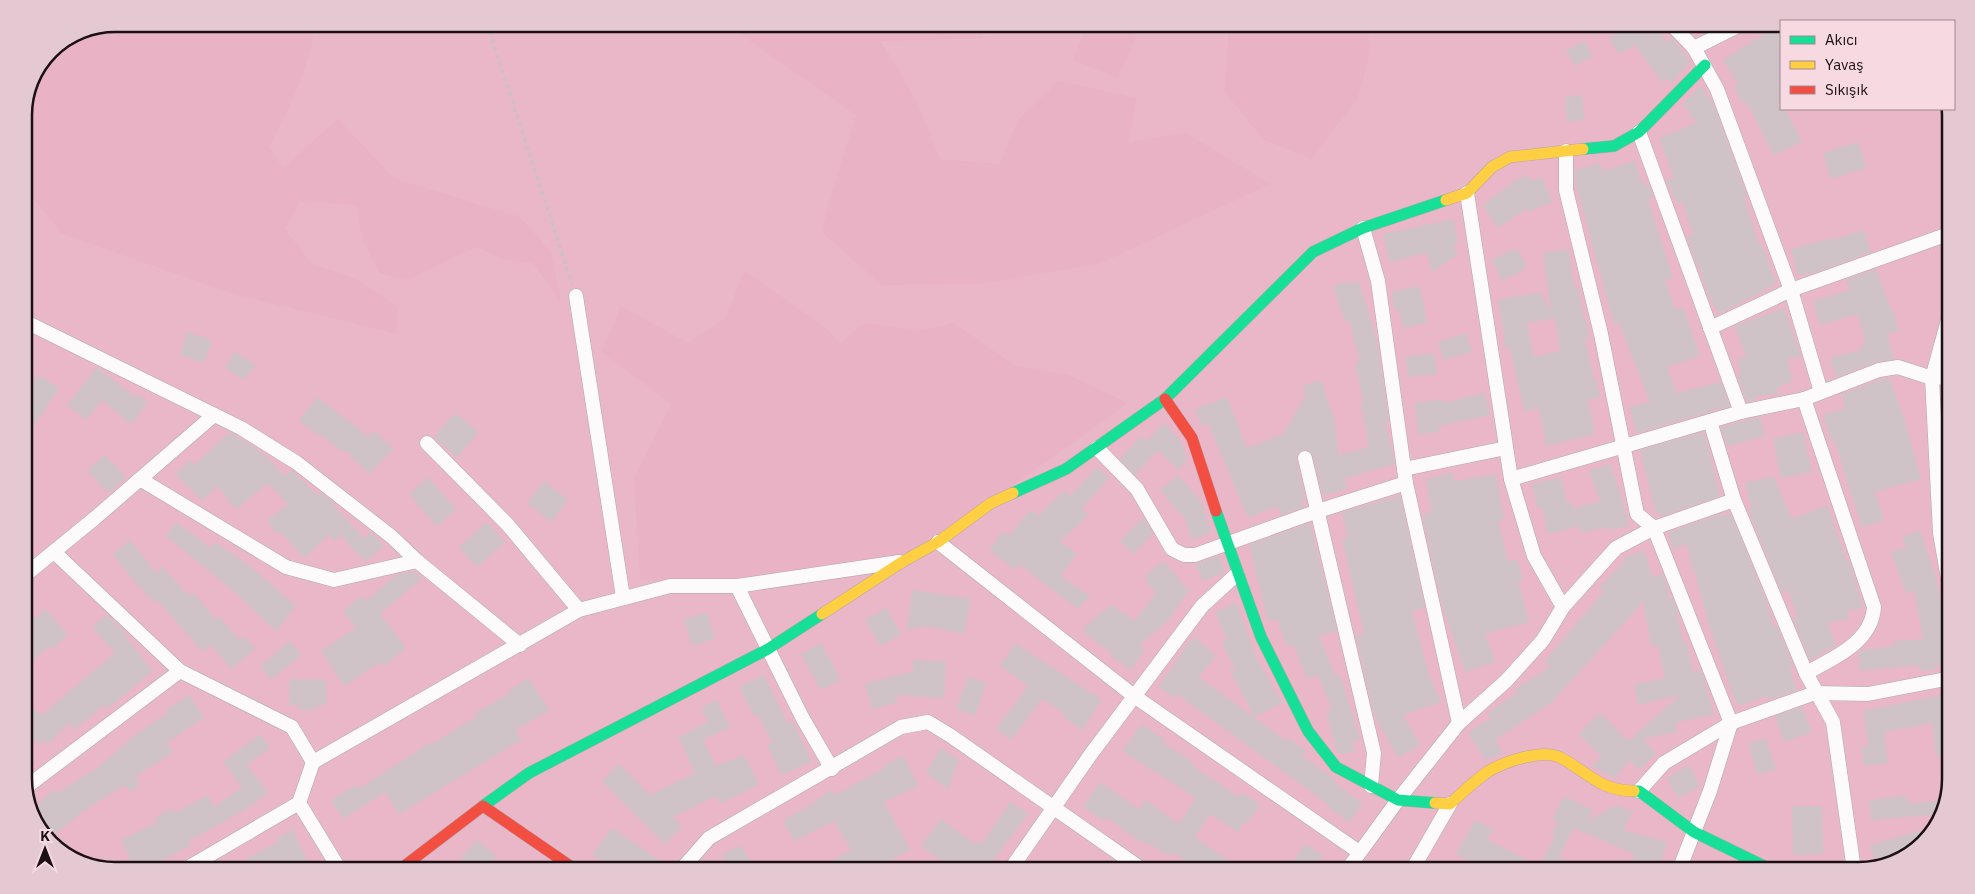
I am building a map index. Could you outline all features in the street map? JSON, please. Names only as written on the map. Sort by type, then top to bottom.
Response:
[{"type":"street","points":[[1679,32],[1694,48],[1717,89],[1791,290],[1821,392]]},
{"type":"street","points":[[1694,48],[1726,32]]},
{"type":"street","points":[[410,862],[528,773],[768,650],[902,562],[938,542],[991,503],[1066,468],[1097,448],[1166,400],[1313,252],[1363,228],[1467,193],[1492,167],[1510,157],[1614,146],[1639,132],[1705,65]]},
{"type":"street","points":[[1639,132],[1741,412]]},
{"type":"street","points":[[1566,151],[1566,190],[1601,334],[1622,448],[1637,514],[1654,528],[1731,723],[1710,791],[1682,862]]},
{"type":"street","points":[[1467,193],[1511,479],[1534,556],[1563,607]]},
{"type":"street","points":[[1363,228],[1378,281],[1405,476],[1459,723]]},
{"type":"street","points":[[1710,328],[1791,290],[1942,236]]},
{"type":"street","points":[[576,296],[623,597]]},
{"type":"street","points":[[33,325],[241,428],[297,463],[392,537],[417,561],[520,645]]},
{"type":"street","points":[[1942,342],[1932,378],[1942,544]]},
{"type":"street","points":[[1511,479],[1741,412],[1804,399],[1879,370],[1898,367],[1932,378],[1942,377]]},
{"type":"street","points":[[1804,399],[1874,607],[1873,620],[1869,629],[1842,653],[1806,673]]},
{"type":"street","points":[[1166,400],[1192,438],[1228,542],[1237,574],[1261,637],[1308,731],[1336,767],[1398,800],[1450,804]]},
{"type":"street","points":[[33,569],[214,415]]},
{"type":"street","points":[[1710,422],[1734,500],[1806,673],[1815,693],[1833,722],[1853,862]]},
{"type":"street","points":[[427,443],[508,525],[579,610]]},
{"type":"street","points":[[1097,448],[1137,489],[1172,549],[1184,555],[1195,555],[1318,511],[1405,476],[1506,448]]},
{"type":"street","points":[[1305,458],[1374,753],[1371,786]]},
{"type":"street","points":[[140,479],[286,567],[334,580],[417,561]]},
{"type":"street","points":[[1352,862],[1398,800],[1459,723],[1506,681],[1543,640],[1563,607],[1616,548],[1654,528],[1734,500]]},
{"type":"street","points":[[938,542],[1134,696],[1359,852]]},
{"type":"street","points":[[54,552],[180,671],[292,727],[313,762]]},
{"type":"street","points":[[198,862],[299,803],[313,762],[579,610],[670,586],[737,586],[902,562]]},
{"type":"street","points":[[1015,862],[1052,807],[1202,606],[1237,574]]},
{"type":"street","points":[[737,586],[768,650],[832,769]]},
{"type":"street","points":[[33,782],[180,671]]},
{"type":"street","points":[[1639,791],[1664,763],[1731,723],[1815,693],[1868,694],[1942,680]]},
{"type":"street","points":[[688,862],[708,838],[832,769],[901,727],[928,722],[951,736],[1131,862]]},
{"type":"street","points":[[1422,862],[1450,804],[1489,771],[1532,754],[1557,756],[1598,783],[1617,791],[1639,791],[1694,832],[1756,862]]},
{"type":"street","points":[[299,803],[335,862]]},
{"type":"street","points":[[483,806],[564,862]]},
{"type":"path","points":[[490,32],[576,296]]},
{"type":"shaded area","points":[[115,32],[1780,32],[1780,110],[1942,110],[1942,779],[1941,795],[1936,810],[1922,833],[1906,848],[1881,859],[1860,862],[115,862],[99,860],[84,855],[70,847],[70,824],[47,824],[39,810],[33,784],[33,110],[34,99],[46,69],[69,46],[99,34]]},
{"type":"shaded area","points":[[115,32],[314,32],[304,72],[269,147],[283,168],[338,119],[395,179],[520,217],[551,252],[562,304],[533,263],[505,260],[476,247],[407,280],[379,273],[364,243],[356,205],[300,201],[285,229],[312,264],[356,279],[397,306],[398,334],[234,294],[62,234],[33,200],[34,99],[46,69],[69,46],[99,34]]},
{"type":"shaded area","points":[[738,32],[979,32],[985,38],[881,41],[917,102],[940,159],[1000,164],[1018,120],[1059,81],[1136,98],[1128,142],[1186,133],[1270,184],[1101,263],[980,284],[882,285],[821,231],[856,115]]},
{"type":"shaded area","points":[[1085,32],[1138,32],[1118,78],[1073,60]]},
{"type":"shaded area","points":[[1229,32],[1368,32],[1371,50],[1357,100],[1311,159],[1263,139],[1225,92]]},
{"type":"shaded area","points":[[744,271],[825,327],[840,343],[865,323],[919,331],[953,323],[1016,366],[1068,375],[1128,403],[921,552],[727,584],[640,580],[634,479],[671,404],[602,352],[621,306],[688,343],[726,318]]},
{"type":"building","points":[[1619,32],[1660,32],[1666,42],[1672,38],[1690,61],[1671,84],[1667,78],[1662,82],[1635,45],[1619,54],[1609,38]]},
{"type":"building","points":[[1762,32],[1780,32],[1780,110],[1786,110],[1802,141],[1774,156],[1747,103],[1744,105],[1734,87],[1738,84],[1723,60],[1764,34]]},
{"type":"building","points":[[1585,41],[1593,56],[1575,66],[1566,50]]},
{"type":"building","points":[[1701,86],[1715,108],[1747,196],[1744,197],[1759,245],[1762,244],[1776,284],[1719,314],[1708,295],[1687,237],[1693,235],[1682,201],[1677,203],[1666,180],[1674,177],[1659,138],[1696,123],[1683,103]]},
{"type":"building","points":[[1582,95],[1584,120],[1567,122],[1565,97]]},
{"type":"building","points":[[1858,142],[1866,168],[1831,179],[1823,153]]},
{"type":"building","points":[[1635,161],[1641,182],[1644,181],[1646,187],[1649,186],[1654,198],[1648,200],[1673,277],[1665,280],[1675,310],[1683,307],[1700,356],[1667,367],[1676,393],[1721,382],[1730,406],[1636,433],[1630,407],[1650,402],[1619,323],[1614,324],[1575,182],[1575,170],[1600,163],[1603,171]]},
{"type":"building","points":[[1529,175],[1531,181],[1542,177],[1552,202],[1529,212],[1527,208],[1498,228],[1483,205],[1516,180]]},
{"type":"building","points":[[1453,219],[1458,243],[1454,244],[1457,255],[1432,272],[1427,253],[1389,262],[1383,234]]},
{"type":"building","points":[[1864,230],[1871,252],[1814,273],[1798,275],[1791,249],[1831,238],[1832,240]]},
{"type":"building","points":[[1569,249],[1574,287],[1578,287],[1584,320],[1586,319],[1589,338],[1585,338],[1594,380],[1596,379],[1600,397],[1588,400],[1595,434],[1546,446],[1539,408],[1524,411],[1510,348],[1506,349],[1498,300],[1540,292],[1551,314],[1543,253]],"holes":[[[1555,318],[1560,351],[1534,357],[1527,323]]]},
{"type":"building","points":[[1512,250],[1518,250],[1527,268],[1502,281],[1492,260]]},
{"type":"building","points":[[1876,269],[1891,310],[1893,310],[1899,331],[1887,334],[1894,359],[1876,362],[1836,377],[1830,358],[1863,349],[1861,344],[1866,343],[1858,314],[1820,325],[1813,301],[1850,290],[1846,280]]},
{"type":"building","points":[[1347,281],[1348,284],[1358,281],[1369,313],[1378,348],[1389,423],[1385,423],[1395,464],[1345,478],[1347,489],[1323,495],[1313,456],[1308,450],[1303,450],[1299,452],[1296,460],[1305,498],[1302,499],[1304,507],[1281,515],[1277,506],[1248,518],[1208,423],[1201,425],[1195,409],[1227,397],[1247,448],[1283,434],[1306,395],[1303,386],[1321,380],[1334,420],[1339,455],[1369,447],[1355,362],[1360,361],[1349,320],[1345,322],[1333,286]]},
{"type":"building","points":[[1420,286],[1427,323],[1403,328],[1399,310],[1395,310],[1391,292]]},
{"type":"building","points":[[1784,308],[1801,356],[1788,359],[1792,382],[1777,387],[1778,394],[1754,397],[1755,400],[1747,402],[1738,377],[1740,377],[1738,358],[1746,357],[1735,326]]},
{"type":"building","points":[[187,332],[212,340],[204,363],[180,355]]},
{"type":"building","points":[[1466,333],[1472,352],[1444,360],[1438,342]]},
{"type":"building","points":[[235,352],[255,365],[244,380],[225,368]]},
{"type":"building","points":[[1434,353],[1437,374],[1408,377],[1405,356]]},
{"type":"building","points":[[97,367],[135,397],[137,394],[148,403],[131,424],[102,400],[86,420],[67,405]]},
{"type":"building","points":[[38,375],[59,388],[33,427],[33,383]]},
{"type":"building","points":[[1889,377],[1905,421],[1921,479],[1875,492],[1884,520],[1862,527],[1834,440],[1831,441],[1823,415],[1845,408],[1841,394]]},
{"type":"building","points":[[1485,393],[1490,415],[1439,426],[1439,431],[1419,435],[1414,403],[1444,399],[1444,403]]},
{"type":"building","points":[[317,397],[368,436],[374,431],[393,449],[369,474],[344,449],[342,452],[320,434],[319,436],[299,421]]},
{"type":"building","points":[[455,413],[478,432],[457,458],[434,437]]},
{"type":"building","points":[[1760,417],[1765,436],[1727,446],[1721,427]]},
{"type":"building","points":[[1164,423],[1182,443],[1187,460],[1178,470],[1158,450],[1135,475],[1120,459],[1141,436],[1146,441]]},
{"type":"building","points":[[230,432],[263,453],[285,476],[292,470],[317,495],[321,493],[335,503],[333,505],[364,538],[371,532],[384,546],[365,562],[341,535],[335,541],[329,535],[304,558],[280,532],[277,534],[267,521],[288,504],[268,483],[236,509],[217,486],[202,501],[175,474],[190,460],[194,465]]},
{"type":"building","points":[[1704,432],[1720,496],[1662,516],[1661,513],[1656,514],[1640,450]]},
{"type":"building","points":[[1803,432],[1812,472],[1781,478],[1773,439]]},
{"type":"building","points":[[105,455],[126,477],[108,493],[87,470]]},
{"type":"building","points":[[1609,464],[1621,494],[1629,526],[1609,530],[1608,527],[1581,533],[1580,526],[1548,534],[1542,507],[1537,508],[1532,484],[1561,477],[1567,503],[1571,502],[1573,508],[1600,501],[1589,471]]},
{"type":"building","points":[[1097,467],[1109,478],[1082,508],[1088,516],[1060,541],[1077,554],[1060,576],[1090,596],[1078,609],[1019,564],[1015,570],[989,550],[1003,532],[1009,536],[1030,510],[1038,516],[1065,490],[1070,496]]},
{"type":"building","points":[[1452,473],[1455,481],[1496,474],[1504,520],[1498,521],[1508,561],[1517,559],[1523,581],[1518,582],[1529,622],[1485,634],[1495,662],[1465,672],[1442,605],[1422,514],[1431,513],[1426,479]]},
{"type":"building","points":[[1178,475],[1201,501],[1211,532],[1192,540],[1185,519],[1160,490]]},
{"type":"building","points":[[1773,476],[1792,519],[1827,505],[1846,560],[1849,560],[1863,608],[1847,611],[1849,618],[1828,623],[1836,646],[1810,660],[1793,619],[1798,617],[1788,590],[1782,592],[1748,510],[1752,509],[1745,483]]},
{"type":"building","points":[[428,477],[456,509],[437,526],[409,494]]},
{"type":"building","points":[[544,481],[568,500],[551,522],[527,503]]},
{"type":"building","points":[[1400,496],[1425,608],[1412,611],[1429,675],[1441,702],[1403,715],[1420,745],[1398,758],[1374,715],[1356,636],[1364,634],[1342,539],[1348,538],[1342,512]]},
{"type":"building","points":[[1724,513],[1724,516],[1731,514],[1765,598],[1774,627],[1777,626],[1793,666],[1789,667],[1797,690],[1769,700],[1768,696],[1737,706],[1711,632],[1694,570],[1692,570],[1687,544],[1673,549],[1668,532]]},
{"type":"building","points":[[1143,518],[1153,533],[1133,554],[1120,541]]},
{"type":"building","points":[[176,522],[211,548],[215,542],[250,566],[296,606],[276,631],[231,589],[166,536]]},
{"type":"building","points":[[487,522],[505,542],[477,567],[459,547]]},
{"type":"building","points":[[1310,523],[1337,631],[1319,636],[1336,676],[1340,675],[1360,739],[1352,742],[1355,751],[1344,754],[1340,754],[1337,751],[1326,712],[1332,709],[1318,675],[1308,679],[1293,645],[1287,647],[1277,619],[1268,621],[1249,545]]},
{"type":"building","points":[[1920,530],[1936,577],[1942,608],[1942,665],[1935,665],[1935,670],[1919,670],[1919,665],[1860,671],[1859,651],[1894,646],[1894,641],[1923,639],[1914,590],[1906,593],[1891,552],[1906,547],[1902,537]]},
{"type":"building","points":[[130,540],[156,573],[162,567],[189,596],[194,593],[216,620],[220,617],[239,640],[244,636],[255,649],[231,669],[211,645],[202,651],[157,600],[155,603],[133,580],[113,554]]},
{"type":"building","points":[[1644,551],[1653,577],[1663,574],[1670,599],[1673,599],[1676,606],[1683,643],[1687,642],[1693,672],[1701,670],[1714,714],[1675,723],[1677,732],[1643,739],[1656,754],[1639,770],[1630,760],[1614,778],[1592,766],[1601,756],[1579,734],[1600,713],[1628,741],[1680,695],[1638,705],[1634,685],[1665,678],[1658,645],[1651,646],[1643,602],[1551,703],[1495,740],[1503,753],[1485,760],[1468,732],[1491,718],[1487,713],[1517,693],[1514,690],[1550,667],[1544,662],[1604,591],[1599,587],[1624,562],[1623,558]]},
{"type":"building","points":[[1219,556],[1225,572],[1203,581],[1195,564]]},
{"type":"building","points":[[1163,561],[1189,591],[1166,623],[1140,644],[1144,651],[1131,670],[1084,633],[1086,631],[1083,628],[1111,605],[1135,621],[1156,593],[1146,581],[1146,575]]},
{"type":"building","points":[[414,571],[421,579],[380,614],[406,648],[384,666],[380,662],[344,686],[321,651],[356,628],[343,611],[362,596],[366,601],[396,575]]},
{"type":"building","points":[[912,590],[971,599],[964,634],[930,627],[916,627],[907,631]]},
{"type":"building","points":[[1236,603],[1256,657],[1282,703],[1254,717],[1228,666],[1237,673],[1222,643],[1227,640],[1215,612]]},
{"type":"building","points":[[887,608],[901,635],[880,646],[865,620]]},
{"type":"building","points":[[46,609],[68,635],[52,649],[49,646],[33,660],[33,620]]},
{"type":"building","points":[[707,612],[715,639],[692,646],[684,619]]},
{"type":"building","points":[[107,614],[128,636],[126,638],[153,671],[107,709],[104,705],[75,729],[69,723],[48,744],[44,740],[39,745],[33,739],[33,711],[35,709],[42,715],[115,653],[92,627]]},
{"type":"building","points":[[1194,637],[1216,656],[1198,677],[1286,741],[1288,738],[1306,751],[1302,756],[1336,780],[1334,782],[1363,804],[1349,822],[1328,807],[1329,805],[1177,694],[1174,698],[1158,686],[1182,654],[1180,653]]},
{"type":"building","points":[[290,641],[301,655],[271,680],[260,666]]},
{"type":"building","points":[[821,643],[840,679],[821,690],[801,654]]},
{"type":"building","points":[[1015,643],[1102,700],[1082,730],[1063,717],[1065,714],[1042,699],[1011,740],[996,729],[1028,686],[1000,666]]},
{"type":"building","points":[[913,660],[946,662],[944,698],[896,695],[898,702],[872,709],[865,684],[913,671]]},
{"type":"building","points":[[764,675],[788,724],[792,721],[812,761],[787,773],[781,774],[767,745],[772,743],[758,715],[754,716],[739,687]]},
{"type":"building","points":[[968,677],[986,683],[975,716],[956,709]]},
{"type":"building","points":[[529,678],[549,710],[516,730],[521,740],[399,814],[385,792],[343,819],[331,800],[357,785],[359,789],[430,743],[431,745],[477,716],[475,713],[510,693],[508,691]]},
{"type":"building","points":[[290,679],[326,680],[326,705],[317,705],[317,710],[298,710],[299,705],[289,705]]},
{"type":"building","points":[[189,695],[204,717],[167,743],[173,752],[135,777],[140,784],[130,792],[125,785],[85,810],[68,824],[47,824],[37,804],[54,790],[57,793],[96,769],[136,734],[167,714],[165,711]]},
{"type":"building","points":[[1942,695],[1942,755],[1936,756],[1932,723],[1884,732],[1888,763],[1864,766],[1861,747],[1869,746],[1863,711]]},
{"type":"building","points":[[716,700],[730,727],[703,740],[716,766],[744,755],[759,784],[720,804],[716,796],[672,817],[682,826],[665,844],[602,781],[619,764],[650,795],[695,773],[678,737],[708,722],[701,708]]},
{"type":"building","points":[[1802,707],[1812,732],[1784,742],[1775,716]]},
{"type":"building","points":[[1142,724],[1165,740],[1163,743],[1194,763],[1192,766],[1239,797],[1242,793],[1260,804],[1248,823],[1245,821],[1238,832],[1210,814],[1195,837],[1228,860],[1227,862],[1188,862],[1172,852],[1169,856],[1144,841],[1142,843],[1107,818],[1104,821],[1083,807],[1100,782],[1139,809],[1146,800],[1179,824],[1196,798],[1122,751]]},
{"type":"building","points":[[260,734],[270,748],[247,765],[268,793],[246,809],[189,841],[191,845],[159,862],[131,862],[121,840],[158,822],[155,817],[172,808],[175,813],[208,795],[214,807],[242,787],[223,762]]},
{"type":"building","points":[[1765,738],[1776,769],[1758,775],[1748,744]]},
{"type":"building","points":[[941,748],[959,760],[948,789],[926,773]]},
{"type":"building","points":[[903,756],[918,786],[884,802],[910,850],[887,862],[831,862],[851,850],[834,821],[794,841],[783,820],[815,803],[814,801],[832,790],[835,795],[885,768],[884,765]]},
{"type":"building","points":[[1689,765],[1700,786],[1678,798],[1667,778]]},
{"type":"building","points":[[1564,796],[1594,811],[1589,815],[1592,819],[1616,805],[1632,812],[1624,830],[1667,842],[1661,862],[1639,862],[1632,860],[1634,854],[1574,828],[1559,857],[1570,862],[1542,862],[1555,834],[1552,833],[1558,822],[1552,820]]},
{"type":"building","points":[[1907,796],[1908,804],[1939,801],[1934,815],[1871,820],[1869,800]]},
{"type":"building","points":[[1010,802],[1028,814],[992,862],[944,862],[921,846],[941,819],[975,844],[977,841],[982,844]]},
{"type":"building","points":[[1792,806],[1822,806],[1823,854],[1793,855]]},
{"type":"building","points":[[1475,820],[1493,829],[1487,840],[1532,862],[1471,862],[1456,854]]},
{"type":"building","points":[[612,828],[662,862],[602,862],[592,855]]},
{"type":"building","points":[[292,829],[308,862],[244,862],[278,842],[276,839]]},
{"type":"building","points":[[1924,829],[1906,848],[1881,859],[1875,860],[1870,845]]},
{"type":"building","points":[[477,840],[496,856],[491,862],[459,861]]},
{"type":"building","points":[[1305,844],[1323,855],[1318,862],[1293,862]]},
{"type":"building","points":[[741,845],[751,862],[726,862],[722,855]]},
{"type":"traffic: fast","points":[[1583,149],[1614,146],[1639,132],[1705,65]]},
{"type":"traffic: fast","points":[[1013,493],[1066,469],[1165,399],[1313,252],[1363,228],[1446,200]]},
{"type":"traffic: fast","points":[[1216,511],[1261,637],[1308,731],[1336,767],[1398,800],[1435,803]]},
{"type":"traffic: fast","points":[[483,806],[529,773],[768,649],[822,614]]},
{"type":"traffic: fast","points":[[1634,791],[1639,791],[1694,832],[1756,862]]},
{"type":"traffic: slow","points":[[1446,200],[1467,193],[1492,167],[1510,157],[1583,149]]},
{"type":"traffic: slow","points":[[822,614],[902,562],[938,542],[991,503],[1013,493]]},
{"type":"traffic: slow","points":[[1435,803],[1450,804],[1479,778],[1496,767],[1523,758],[1543,755],[1559,757],[1611,788],[1634,791]]},
{"type":"traffic: jam","points":[[1165,399],[1192,438],[1216,511]]},
{"type":"traffic: jam","points":[[410,862],[483,806],[564,862]]}]
